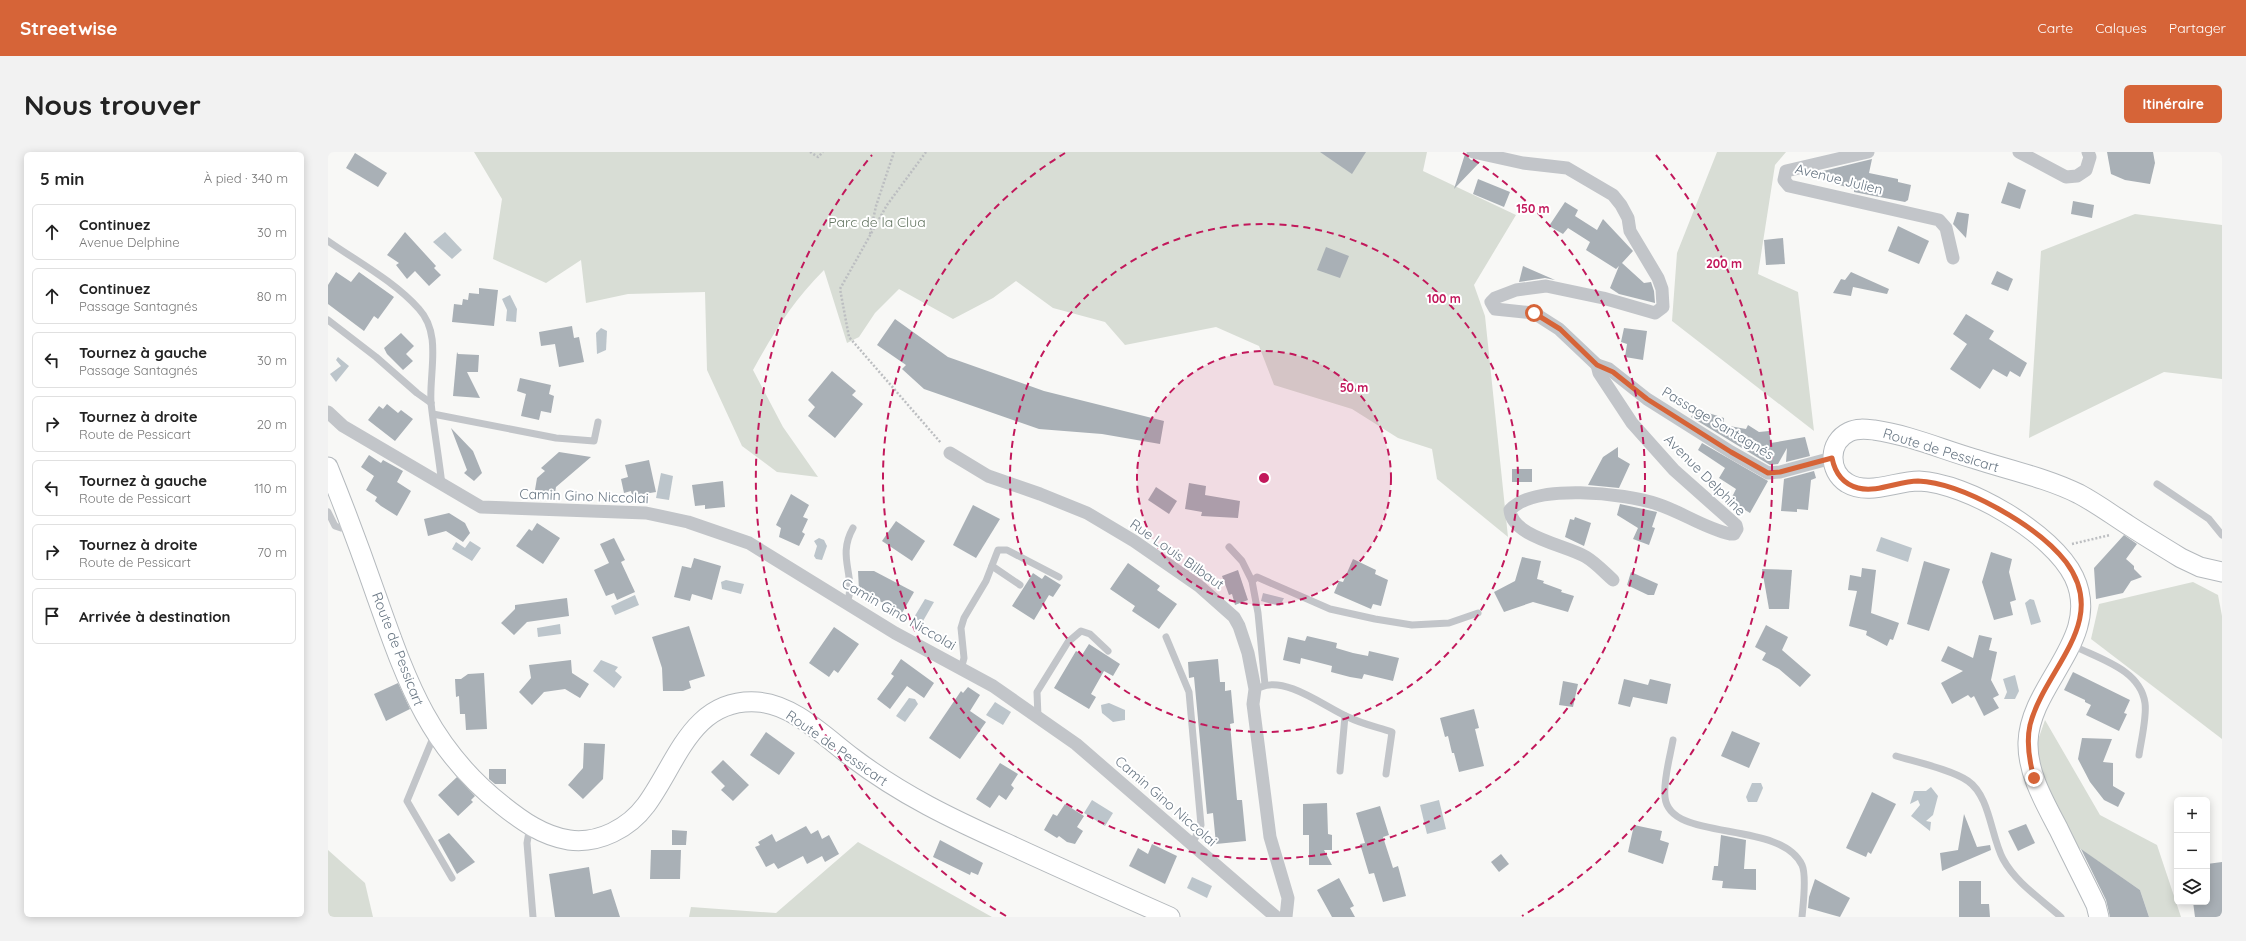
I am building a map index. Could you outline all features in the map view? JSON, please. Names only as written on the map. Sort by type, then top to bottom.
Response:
[{"type":"street","name":"Avenue Delphine","points":[[1473,152],[1523,163],[1566,168],[1604,188],[1621,205],[1628,218],[1630,230],[1658,278],[1662,289],[1664,301],[1663,307],[1659,312],[1655,313],[1602,298],[1546,286],[1516,290],[1495,298],[1491,302],[1495,309],[1534,313],[1560,329],[1597,365],[1599,373],[1632,423],[1674,470],[1736,525],[1737,529],[1734,534],[1722,532],[1657,504],[1608,494],[1553,494],[1531,498],[1514,506],[1510,510],[1510,518],[1514,523],[1527,532],[1587,557],[1613,580]]},
{"type":"street","name":"Avenue Julien","points":[[1868,152],[1786,171],[1784,180],[1789,186],[1939,220],[1946,228],[1953,258]]},
{"type":"street","points":[[2019,152],[2066,177],[2077,176],[2086,170],[2090,157],[2088,152]]},
{"type":"street","name":"Passage Santagnés","points":[[1597,365],[1609,369],[1647,399],[1731,452],[1768,473],[1780,472],[1832,458]]},
{"type":"street","name":"Camin Gino Niccolai","points":[[328,412],[343,426],[481,507],[646,513],[688,522],[749,543],[895,633],[993,686],[1038,717],[1076,744],[1276,917]]},
{"type":"street","name":"Route de Pessicart","points":[[1832,458],[1834,448],[1841,437],[1849,431],[1862,428],[1896,433],[2076,492],[2181,558],[2200,567],[2222,571]]},
{"type":"street","name":"Rue Louis Bilbaut","points":[[950,453],[988,476],[1040,494],[1087,513],[1134,541],[1200,586],[1234,617],[1260,687],[1253,704],[1270,836],[1288,898],[1286,917]]},
{"type":"street","points":[[1832,458],[1834,469],[1840,478],[1859,488],[1917,481],[1954,487],[1992,506],[2025,526],[2055,550],[2067,563],[2081,594],[2082,611],[2072,645],[2039,703],[2030,724],[2028,742],[2029,760],[2043,798],[2096,905],[2099,917]]},
{"type":"street","name":"Route de Pessicart","points":[[328,467],[352,527],[404,672],[415,698],[435,733],[478,784],[495,800],[530,826],[559,839],[576,841],[597,838],[615,832],[645,806],[683,743],[694,728],[708,716],[722,708],[738,703],[754,701],[770,704],[802,720],[880,779],[931,809],[1170,917]]},
{"type":"lane","points":[[328,241],[393,285],[419,309],[430,329],[432,358],[431,403],[442,485]]},
{"type":"lane","points":[[328,320],[376,357],[417,393],[431,403]]},
{"type":"lane","points":[[433,414],[556,438],[594,441],[598,422]]},
{"type":"lane","points":[[2157,484],[2209,519],[2222,535]]},
{"type":"lane","points":[[328,512],[335,526],[341,528],[352,527]]},
{"type":"lane","points":[[846,603],[851,593],[845,547],[853,528]]},
{"type":"lane","points":[[1229,547],[1242,561],[1252,581],[1258,613],[1260,687],[1269,683],[1289,687],[1345,716],[1392,732],[1386,774]]},
{"type":"lane","points":[[961,669],[964,658],[961,628],[964,618],[986,581],[998,550],[1007,550],[1059,577]]},
{"type":"lane","points":[[992,566],[1020,585]]},
{"type":"lane","points":[[1252,581],[1257,577],[1268,580],[1330,608],[1375,619],[1412,625],[1449,623],[1478,612]]},
{"type":"lane","points":[[1038,717],[1038,692],[1068,642],[1081,631],[1090,634],[1108,651]]},
{"type":"lane","points":[[1166,637],[1189,692],[1201,825],[1192,845]]},
{"type":"lane","points":[[2072,645],[2130,674],[2140,685],[2145,704],[2139,755]]},
{"type":"lane","points":[[1340,771],[1345,716]]},
{"type":"lane","points":[[435,733],[407,801],[452,878]]},
{"type":"lane","points":[[1673,740],[1665,798],[1670,810],[1678,818],[1694,824],[1754,835],[1786,848],[1798,858],[1803,867],[1802,917]]},
{"type":"lane","points":[[1896,756],[1969,781],[1978,791],[1983,802],[2002,859],[2016,877],[2061,917]]},
{"type":"lane","points":[[530,826],[528,842],[533,917]]},
{"type":"path","points":[[810,152],[818,157],[823,152]]},
{"type":"path","points":[[870,236],[876,206],[894,152]]},
{"type":"path","points":[[926,152],[887,205],[840,289],[849,337],[950,453]]},
{"type":"path","points":[[2055,550],[2082,540],[2105,537],[2128,525]]},
{"type":"green space","name":"Parc de la Clua","points":[[474,152],[1427,152],[1423,171],[1516,215],[1474,285],[1485,316],[1508,537],[1437,479],[1432,449],[1398,438],[1352,409],[1274,385],[1259,346],[1216,327],[1125,345],[1105,322],[1053,308],[1016,281],[993,298],[953,319],[899,289],[875,313],[859,337],[847,343],[824,270],[793,305],[753,370],[783,427],[818,477],[777,472],[742,446],[707,370],[705,292],[628,294],[586,303],[581,260],[546,283],[493,259],[502,199]]},
{"type":"green space","points":[[1717,152],[1786,152],[1775,165],[1758,274],[1798,292],[1814,431],[1672,321],[1677,253]]},
{"type":"green space","points":[[2135,214],[2222,225],[2222,379],[2164,372],[2029,438],[2041,251]]},
{"type":"green space","points":[[2193,582],[2218,595],[2222,616],[2222,739],[2091,639],[2099,604]]},
{"type":"green space","points":[[2045,720],[2100,815],[2157,845],[2174,896],[2174,905],[2177,905],[2181,917],[2149,917],[2140,890],[2073,844],[2032,757]]},
{"type":"green space","points":[[858,842],[992,917],[689,917],[691,907],[776,913]]},
{"type":"green space","points":[[328,850],[365,883],[373,917],[328,917]]},
{"type":"shaded area","points":[[445,232],[462,250],[452,259],[433,242]]},
{"type":"shaded area","points":[[510,295],[517,309],[516,322],[506,321],[507,310],[502,299]]},
{"type":"shaded area","points":[[601,328],[607,331],[606,350],[597,354],[596,333]]},
{"type":"shaded area","points":[[338,357],[349,366],[336,382],[330,374],[341,366],[336,360]]},
{"type":"shaded area","points":[[661,473],[673,476],[669,500],[656,498]]},
{"type":"shaded area","points":[[1881,537],[1912,548],[1908,562],[1876,551]]},
{"type":"shaded area","points":[[819,538],[824,540],[827,546],[822,560],[816,559],[814,556],[817,546],[814,541]]},
{"type":"shaded area","points":[[470,541],[481,548],[472,561],[452,549],[456,542],[465,548]]},
{"type":"shaded area","points":[[726,580],[744,584],[741,594],[722,589],[721,582]]},
{"type":"shaded area","points":[[1263,593],[1284,598],[1280,606],[1261,601]]},
{"type":"shaded area","points":[[635,595],[639,605],[615,615],[611,606]]},
{"type":"shaded area","points":[[925,599],[934,602],[923,621],[913,619]]},
{"type":"shaded area","points":[[2030,599],[2034,600],[2041,622],[2031,625],[2025,603]]},
{"type":"shaded area","points":[[560,624],[561,634],[538,637],[537,628]]},
{"type":"shaded area","points":[[601,660],[618,667],[615,671],[622,677],[614,688],[593,671]]},
{"type":"shaded area","points":[[2015,675],[2019,691],[2015,699],[2004,699],[2007,692],[2003,679]]},
{"type":"shaded area","points":[[909,698],[915,699],[918,704],[905,722],[896,716]]},
{"type":"shaded area","points":[[995,702],[1011,712],[1003,725],[986,715]]},
{"type":"shaded area","points":[[1109,703],[1125,710],[1125,720],[1113,722],[1102,713],[1101,705]]},
{"type":"shaded area","points":[[1752,783],[1761,783],[1763,788],[1757,802],[1748,802],[1746,797]]},
{"type":"shaded area","points":[[1931,787],[1938,796],[1933,815],[1926,821],[1931,822],[1930,831],[1911,816],[1920,805],[1918,800],[1910,804],[1914,791],[1926,791]]},
{"type":"shaded area","points":[[1092,800],[1113,813],[1105,826],[1084,813]]},
{"type":"shaded area","points":[[1439,800],[1446,829],[1427,834],[1420,805]]},
{"type":"shaded area","points":[[1192,877],[1212,886],[1207,898],[1187,888]]},
{"type":"building","points":[[1320,152],[1366,152],[1352,174]]},
{"type":"building","points":[[2107,152],[2153,152],[2155,163],[2150,184],[2125,180],[2111,174]]},
{"type":"building","points":[[355,153],[387,173],[378,187],[346,168]]},
{"type":"building","points":[[1465,154],[1471,160],[1480,162],[1454,189]]},
{"type":"building","points":[[1872,159],[1869,173],[1898,179],[1898,182],[1911,185],[1908,200],[1905,202],[1854,192],[1854,189],[1839,185],[1839,182],[1819,178],[1819,172]]},
{"type":"building","points":[[1478,179],[1510,192],[1504,207],[1473,194]]},
{"type":"building","points":[[2008,182],[2026,190],[2020,209],[2001,203]]},
{"type":"building","points":[[2073,201],[2094,205],[2092,218],[2071,214]]},
{"type":"building","points":[[1565,202],[1578,210],[1575,216],[1597,230],[1603,219],[1633,251],[1622,263],[1644,283],[1651,282],[1654,291],[1655,303],[1619,294],[1610,288],[1619,266],[1616,269],[1586,250],[1590,242],[1568,228],[1563,234],[1549,226]]},
{"type":"building","points":[[1957,212],[1969,214],[1966,238],[1953,224]]},
{"type":"building","points":[[1898,226],[1929,241],[1919,264],[1888,251]]},
{"type":"building","points":[[405,232],[436,266],[434,268],[441,275],[429,286],[415,271],[407,279],[396,265],[399,263],[387,255]]},
{"type":"building","points":[[1783,238],[1785,264],[1766,265],[1764,240]]},
{"type":"building","points":[[1326,247],[1349,256],[1340,278],[1317,270]]},
{"type":"building","points":[[1523,266],[1555,280],[1545,278],[1519,282]]},
{"type":"building","points":[[1997,271],[2013,279],[2008,291],[1991,284]]},
{"type":"building","points":[[336,272],[351,282],[359,272],[394,297],[378,319],[374,316],[364,331],[328,304],[328,285]]},
{"type":"building","points":[[1851,272],[1889,289],[1887,294],[1853,287],[1851,296],[1833,293],[1841,279],[1845,280]]},
{"type":"building","points":[[479,288],[498,290],[494,326],[452,322],[454,304],[462,305],[463,299],[468,300],[469,293],[479,294]]},
{"type":"building","points":[[1966,314],[1994,331],[1989,339],[2027,363],[2020,377],[2010,371],[2007,377],[1993,369],[1980,389],[1950,369],[1967,344],[1953,334]]},
{"type":"building","points":[[895,319],[948,357],[1044,391],[1164,421],[1160,444],[1102,434],[1039,429],[924,389],[902,369],[906,365],[877,345]]},
{"type":"building","points":[[572,326],[574,338],[579,337],[584,362],[559,367],[555,344],[541,346],[539,332]]},
{"type":"building","points":[[1624,328],[1647,331],[1643,360],[1625,357],[1627,344],[1621,342]]},
{"type":"building","points":[[401,333],[414,346],[406,354],[413,361],[403,370],[387,354],[384,348]]},
{"type":"building","points":[[457,352],[458,354],[479,355],[478,372],[467,372],[480,398],[453,396]]},
{"type":"building","points":[[832,371],[856,391],[852,395],[863,404],[835,438],[808,416],[815,407],[808,400]]},
{"type":"building","points":[[520,378],[551,385],[549,394],[554,396],[551,413],[541,411],[539,420],[521,416],[526,394],[517,391]]},
{"type":"building","points":[[387,404],[398,413],[401,410],[413,419],[395,441],[368,420],[379,406],[383,409]]},
{"type":"building","points":[[1696,409],[1724,418],[1724,425],[1746,429],[1748,425],[1759,432],[1769,431],[1771,443],[1805,437],[1810,456],[1786,462],[1787,448],[1778,464],[1770,465],[1691,417]]},
{"type":"building","points":[[451,428],[473,451],[482,473],[474,481],[464,473],[467,470]]},
{"type":"building","points":[[1702,443],[1768,481],[1750,513],[1730,501],[1736,489],[1719,478],[1725,468],[1698,450]]},
{"type":"building","points":[[1618,447],[1618,457],[1630,464],[1619,488],[1588,485],[1603,457]]},
{"type":"building","points":[[559,452],[591,457],[556,487],[555,493],[535,490],[537,478],[545,471],[541,468]]},
{"type":"building","points":[[369,455],[381,463],[383,460],[403,471],[397,482],[411,491],[397,516],[375,501],[377,497],[366,490],[374,476],[361,467]]},
{"type":"building","points":[[649,460],[656,492],[632,496],[631,491],[624,493],[621,479],[628,477],[625,465]]},
{"type":"building","points":[[1512,469],[1532,469],[1532,482],[1512,482]]},
{"type":"building","points":[[1814,471],[1816,478],[1811,480],[1808,510],[1797,509],[1797,512],[1781,511],[1784,479]]},
{"type":"building","points":[[723,481],[725,507],[705,509],[705,505],[695,506],[692,485]]},
{"type":"building","points":[[1189,483],[1206,486],[1205,495],[1240,501],[1238,518],[1201,516],[1202,512],[1185,509]]},
{"type":"building","points":[[1156,487],[1177,501],[1169,514],[1148,500]]},
{"type":"building","points":[[791,494],[809,505],[803,517],[808,519],[802,532],[805,534],[799,546],[779,537],[781,528],[776,525]]},
{"type":"building","points":[[1620,504],[1657,512],[1652,527],[1655,528],[1649,545],[1633,539],[1638,528],[1617,515]]},
{"type":"building","points":[[973,505],[1000,519],[976,558],[953,545]]},
{"type":"building","points":[[449,513],[465,523],[470,533],[463,542],[446,531],[428,536],[424,519]]},
{"type":"building","points":[[1575,517],[1591,523],[1584,546],[1565,537],[1570,519],[1574,520]]},
{"type":"building","points":[[896,521],[925,541],[912,561],[882,541]]},
{"type":"building","points":[[537,523],[560,538],[543,564],[516,546],[529,529],[532,531]]},
{"type":"building","points":[[2124,535],[2137,544],[2126,559],[2134,566],[2134,569],[2142,577],[2131,581],[2123,593],[2096,599],[2094,568]]},
{"type":"building","points":[[614,538],[625,560],[621,562],[635,592],[617,600],[614,593],[606,596],[594,570],[609,563],[600,544]]},
{"type":"building","points":[[1991,552],[2012,559],[2009,572],[2016,600],[2010,602],[2013,615],[1994,620],[1982,582]]},
{"type":"building","points":[[1522,557],[1541,561],[1537,579],[1544,581],[1543,583],[1562,590],[1561,592],[1574,596],[1568,612],[1533,602],[1504,612],[1494,592],[1515,581]]},
{"type":"building","points":[[694,558],[721,566],[712,600],[692,594],[690,601],[674,597],[682,566],[691,568]]},
{"type":"building","points":[[1353,559],[1376,570],[1375,574],[1388,580],[1381,606],[1373,604],[1371,609],[1334,593],[1339,581],[1343,582]]},
{"type":"building","points":[[1924,561],[1950,569],[1929,631],[1907,624]]},
{"type":"building","points":[[1128,563],[1160,586],[1157,590],[1177,604],[1159,629],[1132,611],[1135,606],[1110,589]]},
{"type":"building","points":[[1862,568],[1876,570],[1871,613],[1899,623],[1893,640],[1890,639],[1887,646],[1866,635],[1867,631],[1849,626],[1857,591],[1848,590],[1850,575],[1861,577]]},
{"type":"building","points":[[1762,569],[1792,570],[1789,609],[1769,609]]},
{"type":"building","points":[[1238,570],[1248,600],[1235,605],[1232,594],[1229,595],[1222,576]]},
{"type":"building","points":[[858,571],[874,571],[914,592],[902,613],[859,590]]},
{"type":"building","points":[[1631,572],[1658,584],[1654,595],[1648,595],[1627,585]]},
{"type":"building","points":[[1033,573],[1042,579],[1045,575],[1061,585],[1053,597],[1049,595],[1034,620],[1012,606]]},
{"type":"building","points":[[567,598],[569,616],[527,622],[514,635],[501,623],[515,609],[515,605]]},
{"type":"building","points":[[1766,625],[1788,637],[1782,650],[1811,675],[1800,687],[1779,669],[1762,660],[1766,653],[1755,647]]},
{"type":"building","points":[[689,626],[705,676],[689,681],[691,688],[683,691],[663,691],[662,668],[652,637]]},
{"type":"building","points":[[834,627],[859,644],[838,673],[834,670],[829,677],[809,663]]},
{"type":"building","points":[[1979,635],[1992,638],[1989,650],[1997,652],[1991,680],[1999,695],[1993,698],[1999,708],[1984,716],[1974,696],[1971,698],[1968,695],[1952,704],[1941,683],[1963,671],[1941,661],[1948,646],[1973,658]]},
{"type":"building","points":[[1307,636],[1337,643],[1336,648],[1353,653],[1368,656],[1369,651],[1399,658],[1393,681],[1364,674],[1362,679],[1350,677],[1331,672],[1332,666],[1301,658],[1300,664],[1283,660],[1288,637],[1305,641]]},
{"type":"building","points":[[1089,644],[1120,664],[1113,676],[1104,671],[1091,694],[1096,697],[1089,709],[1054,688],[1076,651],[1082,655]]},
{"type":"building","points":[[901,659],[934,683],[924,698],[907,686],[890,709],[877,699],[894,676],[891,674]]},
{"type":"building","points":[[1218,659],[1220,682],[1225,682],[1225,691],[1231,690],[1234,723],[1230,724],[1237,800],[1242,800],[1246,841],[1216,844],[1213,813],[1207,814],[1194,677],[1189,678],[1188,662]]},
{"type":"building","points":[[571,660],[572,673],[589,684],[580,698],[565,689],[544,692],[532,705],[519,692],[531,678],[529,665]]},
{"type":"building","points":[[2073,672],[2130,700],[2124,713],[2127,714],[2119,731],[2086,715],[2091,705],[2085,702],[2085,700],[2064,690]]},
{"type":"building","points":[[484,673],[487,729],[466,730],[465,714],[460,714],[459,696],[456,697],[455,679],[461,679],[468,674]]},
{"type":"building","points":[[1624,679],[1648,685],[1650,679],[1671,684],[1667,704],[1633,697],[1630,707],[1618,704]]},
{"type":"building","points":[[1563,681],[1578,684],[1573,707],[1559,705]]},
{"type":"building","points":[[398,683],[410,709],[386,721],[374,694]]},
{"type":"building","points":[[968,687],[980,695],[970,711],[986,722],[960,759],[929,738],[961,691],[963,693]]},
{"type":"building","points":[[1474,709],[1479,728],[1475,729],[1484,766],[1459,772],[1448,736],[1445,737],[1440,718]]},
{"type":"building","points":[[1732,731],[1760,743],[1749,768],[1721,756]]},
{"type":"building","points":[[766,732],[795,753],[779,775],[750,755]]},
{"type":"building","points":[[2082,738],[2112,739],[2103,762],[2113,763],[2113,786],[2125,793],[2118,807],[2104,800],[2090,782],[2078,759]]},
{"type":"building","points":[[584,743],[605,744],[603,779],[583,799],[568,785],[583,768]]},
{"type":"building","points":[[723,760],[749,785],[733,801],[721,790],[725,786],[711,772]]},
{"type":"building","points":[[1000,763],[1018,774],[1011,785],[1014,788],[1006,800],[999,795],[990,808],[976,799]]},
{"type":"building","points":[[489,769],[506,769],[506,784],[495,784],[489,779]]},
{"type":"building","points":[[457,777],[475,796],[471,800],[473,802],[458,816],[438,795]]},
{"type":"building","points":[[1872,792],[1896,804],[1871,854],[1868,852],[1866,857],[1846,848]]},
{"type":"building","points":[[1327,803],[1328,834],[1332,835],[1332,850],[1324,850],[1332,865],[1309,865],[1309,835],[1303,835],[1303,804]]},
{"type":"building","points":[[1065,804],[1084,816],[1077,827],[1083,831],[1075,844],[1067,842],[1059,836],[1057,838],[1044,830],[1053,814],[1057,816]]},
{"type":"building","points":[[1380,806],[1389,835],[1383,837],[1393,868],[1398,866],[1406,896],[1383,902],[1374,873],[1369,874],[1360,844],[1365,843],[1356,813]]},
{"type":"building","points":[[1964,814],[1977,847],[1990,845],[1991,850],[1942,871],[1940,853],[1958,850]]},
{"type":"building","points":[[2026,824],[2035,843],[2018,851],[2008,831]]},
{"type":"building","points":[[1634,825],[1662,831],[1660,840],[1669,843],[1663,864],[1628,852]]},
{"type":"building","points":[[806,826],[811,834],[818,830],[822,839],[829,835],[839,854],[825,862],[822,856],[807,864],[803,856],[778,869],[774,863],[766,867],[755,847],[760,845],[758,842],[772,834],[776,842]]},
{"type":"building","points":[[672,830],[687,831],[686,845],[672,845]]},
{"type":"building","points":[[449,833],[475,862],[457,874],[438,840]]},
{"type":"building","points":[[1721,835],[1746,840],[1744,869],[1756,869],[1756,890],[1722,888],[1723,881],[1712,880],[1714,866],[1718,866]]},
{"type":"building","points":[[940,840],[983,863],[978,875],[971,872],[970,875],[933,857]]},
{"type":"building","points":[[1152,844],[1177,856],[1165,884],[1129,866],[1138,848],[1148,854]]},
{"type":"building","points":[[2081,849],[2140,890],[2149,917],[2110,917],[2106,900]]},
{"type":"building","points":[[651,850],[681,850],[680,879],[650,879]]},
{"type":"building","points":[[1501,854],[1509,864],[1499,872],[1491,862]]},
{"type":"building","points":[[2222,862],[2222,917],[2195,917],[2193,905],[2210,905],[2210,864]]},
{"type":"building","points":[[589,867],[593,894],[611,889],[620,917],[555,917],[549,874]]},
{"type":"building","points":[[1339,878],[1354,906],[1350,908],[1355,917],[1332,917],[1317,890]]},
{"type":"building","points":[[1815,879],[1850,898],[1840,917],[1808,908],[1809,897]]},
{"type":"building","points":[[1959,881],[1981,881],[1981,904],[1989,904],[1990,917],[1959,917]]},
{"type":"route","points":[[1534,313],[1560,329],[1597,365],[1609,369],[1647,399],[1731,452],[1768,473],[1780,472],[1832,458],[1834,469],[1840,478],[1848,484],[1859,488],[1917,481],[1954,487],[1998,509],[2025,526],[2055,550],[2067,563],[2075,578],[2081,594],[2082,611],[2072,645],[2039,703],[2030,724],[2028,742],[2029,760],[2034,778]]}]
